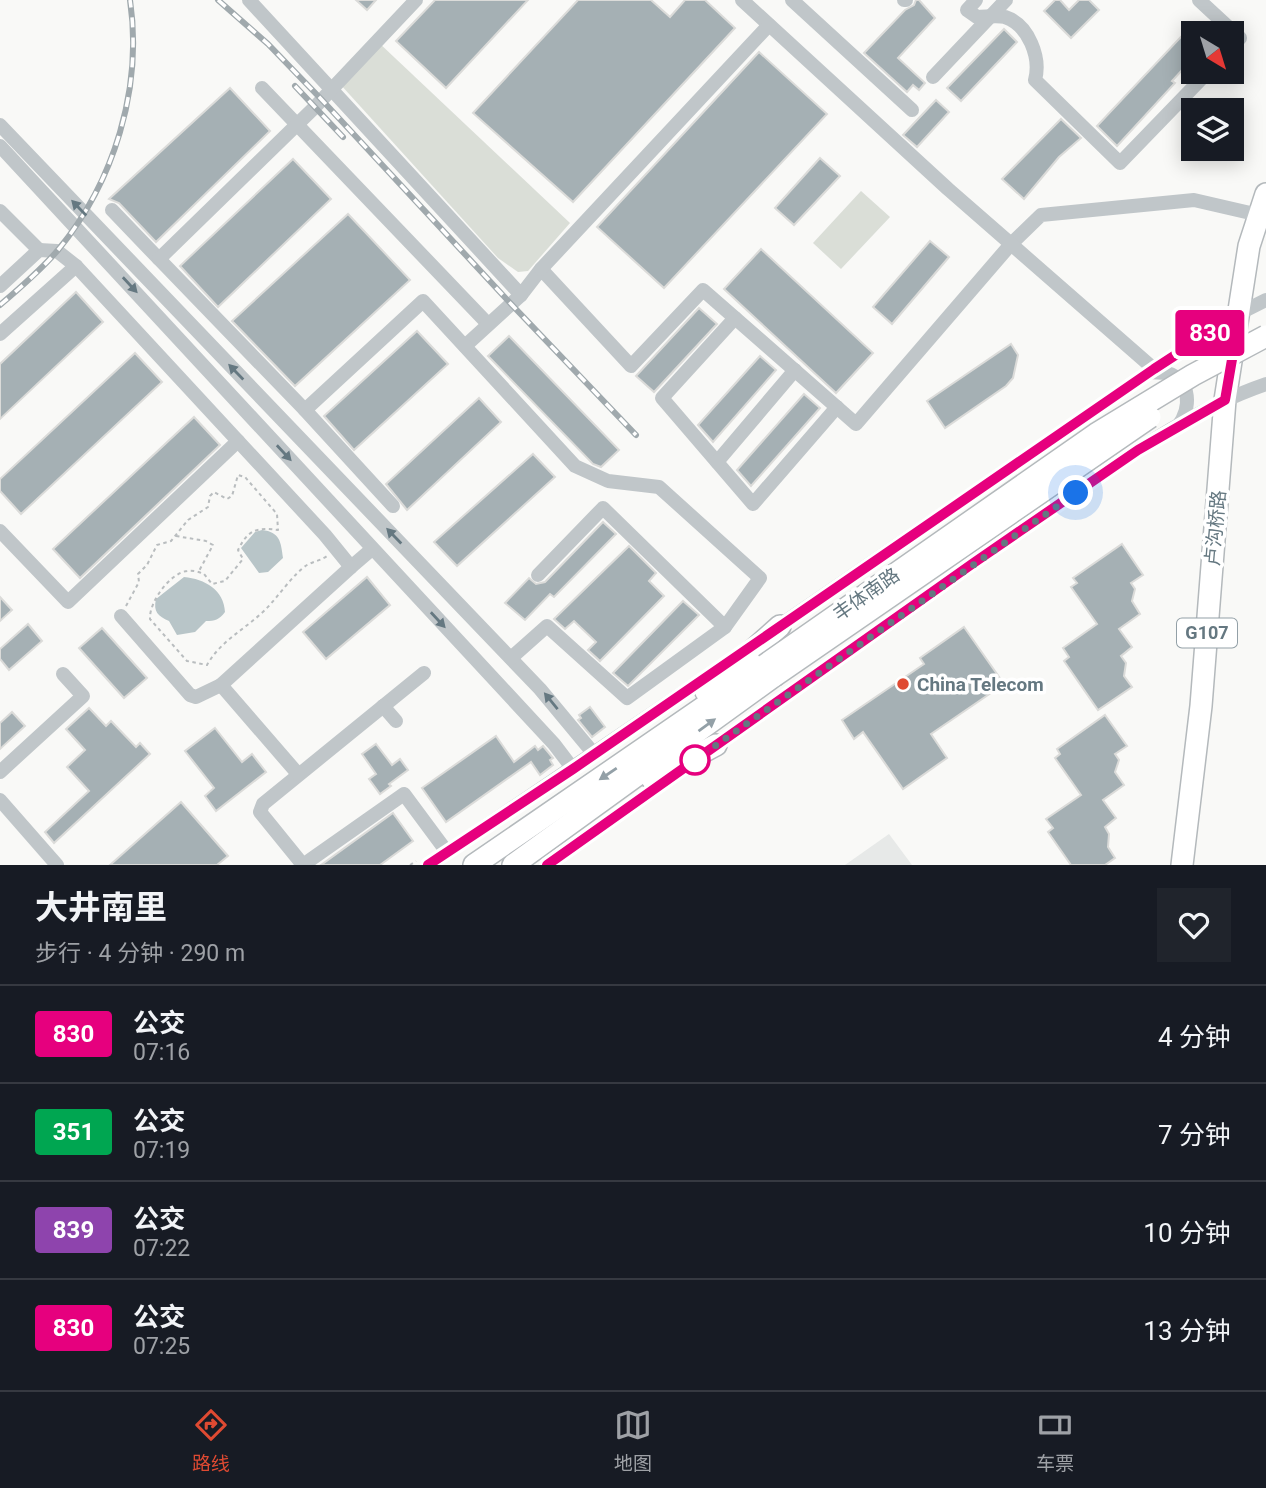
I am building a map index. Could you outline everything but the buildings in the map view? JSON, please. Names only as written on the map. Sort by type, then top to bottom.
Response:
[{"type":"highway","name":"卢沟桥路","points":[[1182,865],[1201,706],[1225,400],[1249,246],[1266,194]]},
{"type":"highway","name":"丰体南路","points":[[513,865],[588,812],[770,671],[1096,433],[1266,336]]},
{"type":"highway","name":"丰体南路","points":[[474,865],[636,755],[770,671],[1162,409],[1266,352]]},
{"type":"highway","points":[[636,755],[780,626]]},
{"type":"highway","points":[[588,812],[716,745]]},
{"type":"street","points":[[249,0],[521,295]]},
{"type":"street","points":[[159,259],[297,125],[416,0]]},
{"type":"street","points":[[742,0],[1151,371],[1167,373],[1177,379],[1188,398],[1186,415],[1177,426]]},
{"type":"street","points":[[792,0],[912,110]]},
{"type":"street","points":[[976,0],[967,10],[977,17],[1002,16],[1023,30],[1037,57],[1035,80],[1121,163],[1197,84]]},
{"type":"street","points":[[933,77],[1006,0]]},
{"type":"street","points":[[1199,0],[1222,21]]},
{"type":"street","points":[[465,346],[488,324],[508,310],[541,270],[769,24]]},
{"type":"street","points":[[262,88],[488,324]]},
{"type":"street","points":[[0,125],[541,689],[594,754]]},
{"type":"street","points":[[0,146],[554,744],[573,769]]},
{"type":"street","points":[[541,270],[631,366],[704,290],[856,424],[1011,244],[1041,215],[1194,200],[1259,215]]},
{"type":"street","points":[[112,210],[305,410],[393,506]]},
{"type":"street","points":[[0,211],[39,250],[57,251],[76,266],[351,567]]},
{"type":"street","points":[[0,286],[39,250]]},
{"type":"street","points":[[0,334],[76,266]]},
{"type":"street","name":"丰体南路","points":[[428,865],[573,769],[1151,371],[1240,313],[1266,300]]},
{"type":"street","points":[[305,410],[423,301],[575,466],[608,481],[659,487],[760,578],[725,627],[627,698],[547,626],[511,658]]},
{"type":"street","points":[[735,318],[662,398],[753,504],[837,407]]},
{"type":"street","points":[[717,462],[795,370]]},
{"type":"street","name":"丰体南路","points":[[547,865],[1138,450],[1225,400],[1266,384]]},
{"type":"street","points":[[0,531],[68,603],[238,441]]},
{"type":"street","points":[[538,575],[603,508],[725,627]]},
{"type":"street","points":[[121,616],[190,695],[196,697],[221,685],[372,549]]},
{"type":"street","points":[[424,673],[262,803],[260,812],[303,865],[404,794],[447,852]]},
{"type":"street","points":[[0,772],[83,696],[63,674]]},
{"type":"street","points":[[221,685],[298,775]]},
{"type":"street","points":[[383,706],[396,721]]},
{"type":"street","points":[[0,800],[57,865]]},
{"type":"path","points":[[121,616],[139,583],[138,574],[147,565],[157,545],[171,541],[188,520],[208,507],[210,496],[214,492],[227,499],[232,496],[238,475],[245,477],[277,514],[278,530],[256,528],[245,535],[239,550],[243,559],[225,581],[212,584],[204,574],[187,571],[179,574],[153,599],[150,619],[187,661],[207,665],[214,652],[267,608],[277,594],[307,565],[321,561],[335,548]]},
{"type":"path","points":[[175,536],[206,541],[213,545],[198,572]]},
{"type":"shaded area","points":[[377,41],[570,223],[528,271],[518,272],[498,258],[340,84]]},
{"type":"shaded area","points":[[861,191],[890,217],[841,269],[813,243]]},
{"type":"shaded area","points":[[262,530],[273,533],[279,539],[283,558],[268,572],[259,573],[241,548],[255,532]]},
{"type":"shaded area","points":[[184,577],[199,580],[212,587],[221,598],[225,612],[217,619],[206,621],[195,632],[177,635],[169,621],[157,613],[155,603],[156,599]]},
{"type":"shaded area","points":[[889,834],[912,865],[845,865]]},
{"type":"railway","points":[[0,305],[58,250],[95,195],[109,164],[128,100],[133,33],[130,0]]},
{"type":"railway","points":[[218,0],[268,44],[322,100],[636,435]]},
{"type":"railway","points":[[295,86],[343,137]]},
{"type":"bus line","name":"830","points":[[428,865],[573,769],[1154,369],[1240,313],[1225,400],[1138,450],[547,865]]},
{"type":"place","name":"China Telecom","points":[[903,684]]},
{"type":"route","points":[[695,760],[1076,493]]}]
